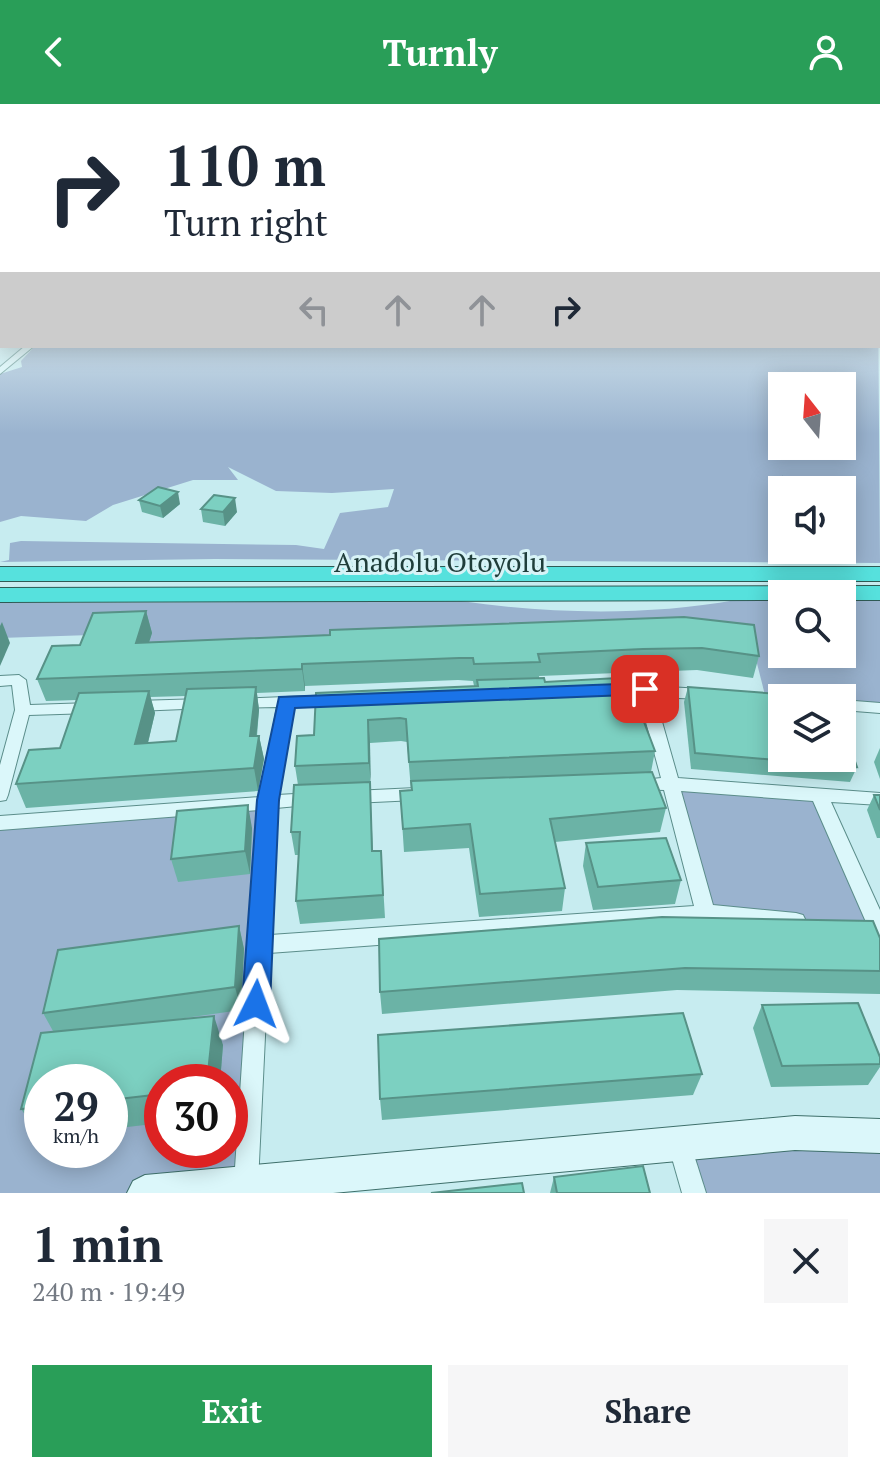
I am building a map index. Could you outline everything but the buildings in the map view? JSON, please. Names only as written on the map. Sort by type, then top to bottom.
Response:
[{"type":"highway","name":"Anadolu Otoyolu","points":[[0,574],[880,574]]},
{"type":"highway","name":"Anadolu Otoyolu","points":[[0,595],[880,593]]},
{"type":"main road","points":[[145,1193],[246,1184],[381,1183],[680,1144],[795,1133],[880,1136]]},
{"type":"street","points":[[0,371],[28,348]]},
{"type":"street","points":[[0,681],[19,680],[23,710],[0,795]]},
{"type":"street","points":[[614,691],[645,689],[721,695]]},
{"type":"street","points":[[645,689],[706,913]]},
{"type":"street","points":[[23,710],[348,699]]},
{"type":"street","points":[[246,1184],[268,800],[286,701]]},
{"type":"street","points":[[856,706],[880,708]]},
{"type":"street","points":[[626,786],[672,784],[880,799]]},
{"type":"street","points":[[0,823],[268,800],[439,793]]},
{"type":"street","points":[[819,794],[875,928]]},
{"type":"street","points":[[259,945],[706,913],[815,922]]},
{"type":"street","points":[[680,1144],[694,1193]]},
{"type":"shaded area","points":[[33,348],[878,348],[880,563],[856,563],[856,476],[768,476],[768,562],[215,559],[0,562],[9,560],[10,543],[21,541],[296,545],[324,549],[340,513],[388,507],[394,489],[332,493],[276,491],[228,467],[238,480],[193,480],[113,505],[86,521],[21,516],[0,522],[0,374],[22,367],[21,361]]},
{"type":"shaded area","points":[[736,600],[768,601],[768,668],[856,668],[856,601],[880,601],[880,708],[856,706],[856,684],[768,684],[766,699],[749,632],[147,651],[151,633],[0,638],[0,603],[461,601],[564,611],[633,611]]},
{"type":"shaded area","points":[[672,784],[819,794],[878,927],[706,913]]},
{"type":"shaded area","points":[[268,800],[248,1149],[248,1064],[144,1064],[144,1168],[247,1168],[246,1184],[145,1193],[0,1193],[0,823]]},
{"type":"shaded area","points":[[880,1136],[880,1193],[694,1193],[680,1144]]},
{"type":"route","points":[[256,1004],[268,800],[286,701],[645,689]]}]
